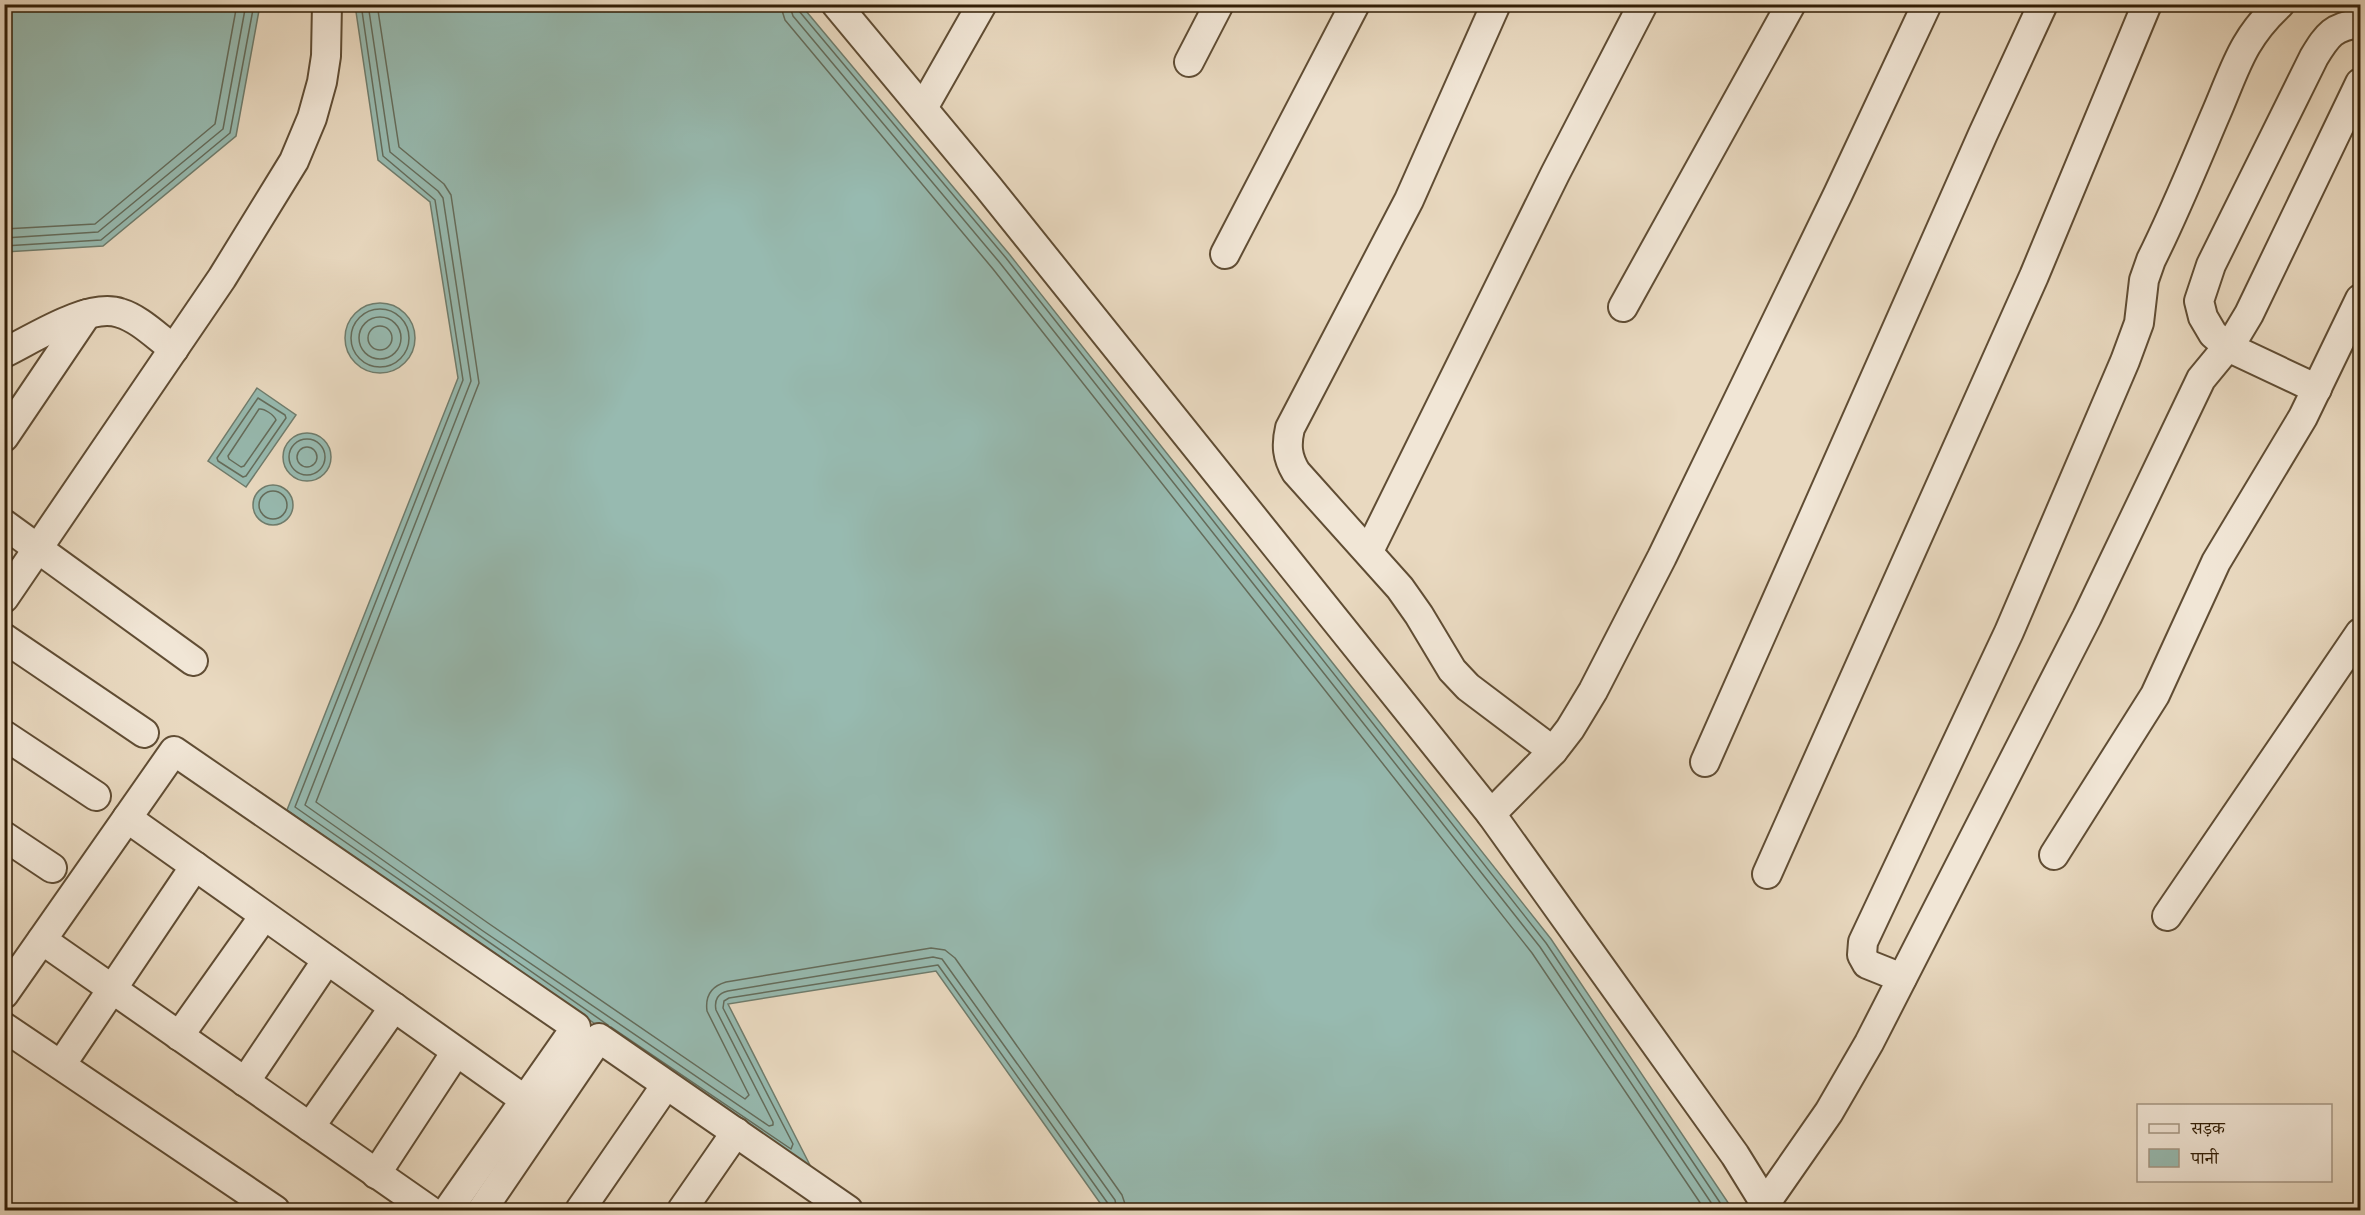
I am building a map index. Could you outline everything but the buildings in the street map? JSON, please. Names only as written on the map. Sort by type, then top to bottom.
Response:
[{"type":"street","points":[[4,598],[174,350],[240,249],[294,160],[312,118],[322,82],[326,56],[327,4]]},
{"type":"street","points":[[836,4],[988,187],[1491,814],[1735,1155],[1767,1207],[1829,1112],[1869,1043],[2087,617],[2201,379],[2228,347],[2257,299],[2361,83]]},
{"type":"street","points":[[923,108],[982,4]]},
{"type":"street","points":[[1189,62],[1219,4]]},
{"type":"street","points":[[1225,254],[1355,4]]},
{"type":"street","points":[[1496,4],[1409,200],[1297,414],[1287,439],[1289,460],[1296,472],[1400,588],[1452,670],[1468,687],[1553,751]]},
{"type":"street","points":[[1369,551],[1555,174],[1643,4]]},
{"type":"street","points":[[1623,307],[1791,4]]},
{"type":"street","points":[[1491,814],[1553,751],[1570,729],[1593,691],[1662,557],[1838,194],[1927,4]]},
{"type":"street","points":[[1705,762],[1983,134],[2043,4]]},
{"type":"street","points":[[1767,874],[2034,276],[2147,4]]},
{"type":"street","points":[[1902,978],[1867,964],[1862,955],[1863,942],[2009,632],[2125,362],[2139,323],[2144,280],[2151,260],[2234,68],[2255,29],[2280,4]]},
{"type":"street","points":[[2317,389],[2228,347],[2213,334],[2201,311],[2199,301],[2211,265],[2325,39],[2338,28],[2361,23]]},
{"type":"street","points":[[2054,855],[2155,695],[2216,562],[2285,449],[2361,299]]},
{"type":"street","points":[[4,353],[87,314],[110,310],[135,320],[174,350]]},
{"type":"street","points":[[4,437],[87,314]]},
{"type":"street","points":[[4,524],[193,661]]},
{"type":"street","points":[[2167,916],[2361,633]]},
{"type":"street","points":[[4,638],[144,733]]},
{"type":"street","points":[[4,735],[96,796]]},
{"type":"street","points":[[4,994],[174,751],[576,1027],[448,1210]]},
{"type":"street","points":[[127,818],[525,1100]]},
{"type":"street","points":[[4,836],[52,868]]},
{"type":"street","points":[[61,1065],[195,866]]},
{"type":"street","points":[[179,1036],[264,916]]},
{"type":"street","points":[[42,940],[429,1210]]},
{"type":"street","points":[[245,1082],[327,960]]},
{"type":"street","points":[[310,1127],[393,1007]]},
{"type":"street","points":[[4,1027],[275,1210]]},
{"type":"street","points":[[482,1210],[599,1038],[848,1210]]},
{"type":"street","points":[[376,1174],[456,1052]]},
{"type":"street","points":[[580,1210],[666,1085]]},
{"type":"street","points":[[689,1208],[736,1132]]},
{"type":"water","points":[[5,4],[260,5],[236,136],[103,246],[5,252]]},
{"type":"water","points":[[355,5],[801,5],[1010,255],[1551,939],[1733,1210],[1105,1210],[936,971],[728,1004],[814,1173],[475,942],[287,810],[458,378],[430,202],[378,160]]},
{"type":"water","points":[[380,303],[393,306],[405,313],[412,325],[415,338],[412,351],[405,363],[393,370],[380,373],[367,370],[355,363],[348,351],[345,338],[348,325],[355,313],[367,306]]},
{"type":"water","points":[[257,388],[296,415],[246,487],[208,461]]},
{"type":"water","points":[[307,433],[324,440],[331,457],[324,474],[307,481],[290,474],[283,457],[290,440]]},
{"type":"water","points":[[273,485],[281,486],[287,491],[292,497],[292,513],[287,519],[281,524],[273,525],[265,524],[259,519],[254,513],[253,505],[254,497],[259,491],[265,486]]}]
